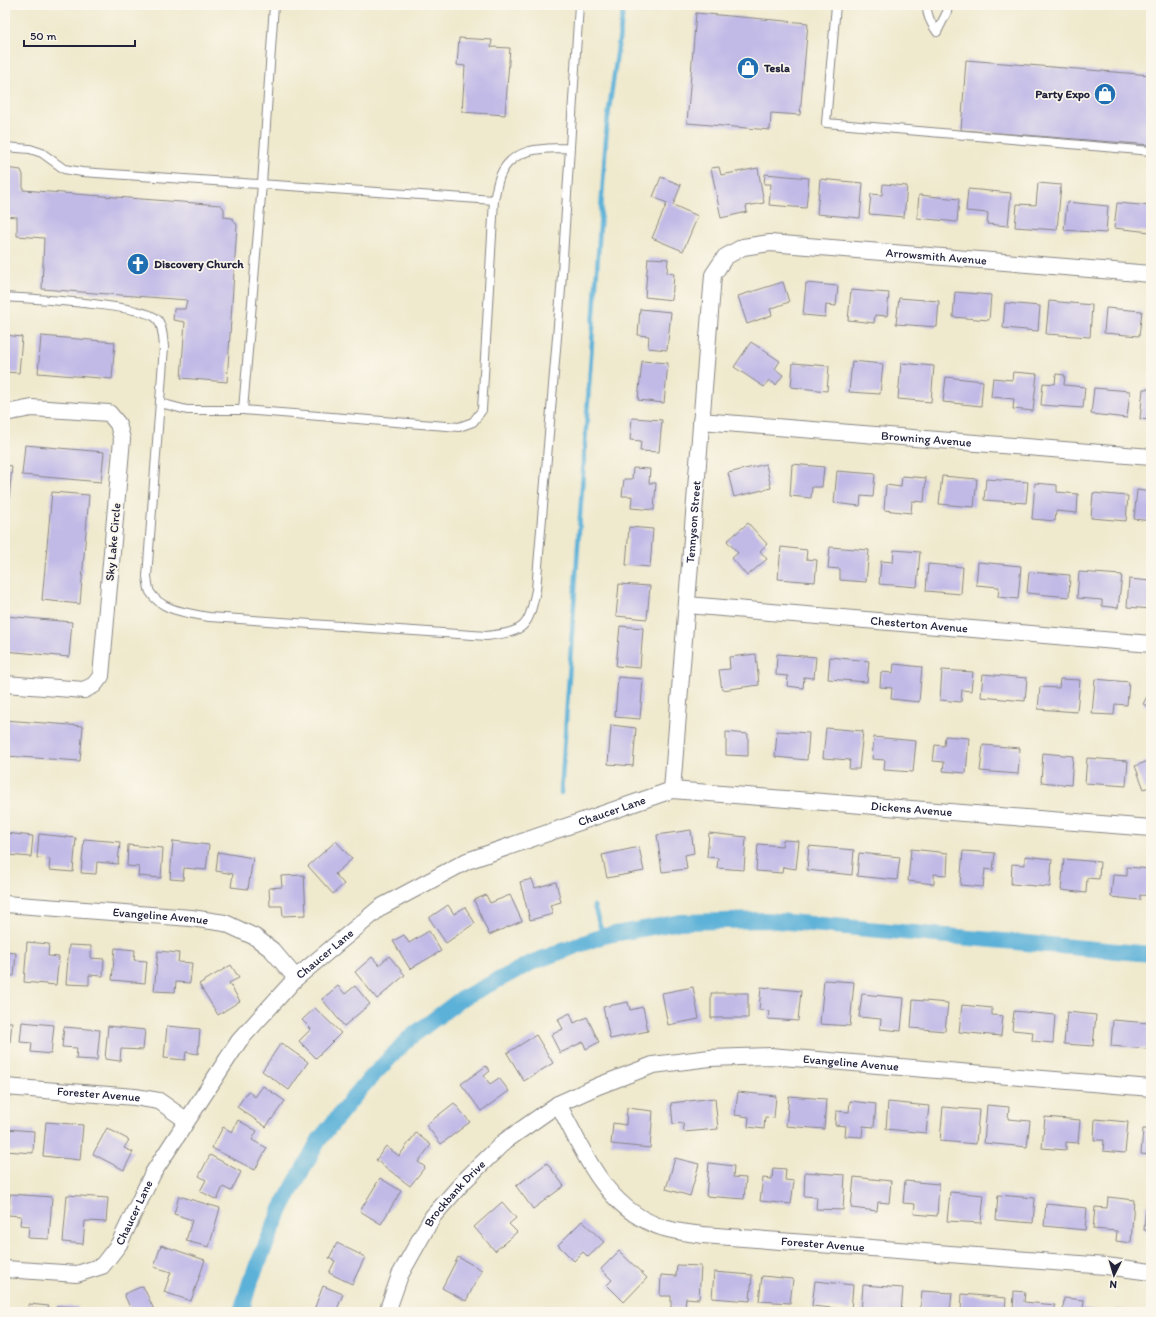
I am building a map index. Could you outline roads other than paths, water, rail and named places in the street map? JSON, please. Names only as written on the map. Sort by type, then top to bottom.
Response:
[{"type":"street","name":"Arrowsmith Avenue","points":[[725,257],[743,247],[770,243],[1151,274]]},
{"type":"street","name":"Tennyson Street","points":[[672,790],[713,276],[725,257]]},
{"type":"street","name":"Sky Lake Circle","points":[[5,413],[32,408],[109,413],[118,424],[122,439],[101,676],[94,685],[84,690],[5,684]]},
{"type":"street","name":"Browning Avenue","points":[[701,421],[1151,457]]},
{"type":"street","name":"Chesterton Avenue","points":[[687,605],[1151,644]]},
{"type":"street","name":"Dickens Avenue","points":[[672,790],[1151,828]]},
{"type":"street","name":"Chaucer Lane","points":[[5,1269],[77,1274],[102,1266],[119,1244],[153,1173],[186,1120],[239,1041],[296,978],[381,908],[467,861],[672,790]]},
{"type":"street","name":"Evangeline Avenue","points":[[5,904],[191,918],[224,923],[255,937],[272,950],[296,978]]},
{"type":"street","name":"Evangeline Avenue","points":[[558,1104],[598,1086],[652,1065],[710,1058],[770,1056],[1151,1088]]},
{"type":"street","name":"Forester Avenue","points":[[5,1087],[135,1097],[159,1101],[186,1120]]},
{"type":"street","name":"Forester Avenue","points":[[558,1104],[601,1184],[624,1207],[645,1221],[665,1229],[703,1235],[1106,1266],[1151,1272]]},
{"type":"street","name":"Brockbank Drive","points":[[387,1312],[400,1275],[433,1216],[464,1181],[505,1141],[558,1104]]},
{"type":"lane","points":[[243,410],[262,184],[274,5]]},
{"type":"lane","points":[[5,297],[103,305],[147,313],[158,320],[162,331],[164,347],[147,577],[150,591],[160,602],[179,610],[209,616],[487,636],[506,634],[518,630],[528,622],[536,590],[561,289],[579,5]]},
{"type":"lane","points":[[836,5],[826,123],[1151,152]]},
{"type":"lane","points":[[927,5],[926,9],[937,32],[947,12],[948,5]]},
{"type":"lane","points":[[5,147],[30,149],[42,153],[54,164],[64,169],[82,172],[494,200]]},
{"type":"lane","points":[[160,402],[186,410],[243,410],[459,427],[473,422],[482,410],[494,200],[500,175],[512,158],[538,148],[570,148]]},
{"type":"waterway","points":[[561,793],[607,124],[624,5]]},
{"type":"waterway","points":[[594,906],[603,936]]},
{"type":"waterway","points":[[241,1312],[250,1282],[282,1207],[319,1140],[362,1087],[408,1039],[461,999],[533,962],[603,936],[681,922],[766,920],[1151,954]]},
{"type":"place","name":"Tesla","points":[[748,68]]},
{"type":"place","name":"Party Expo","points":[[1105,94]]},
{"type":"place","name":"Discovery Church","points":[[138,264]]}]
